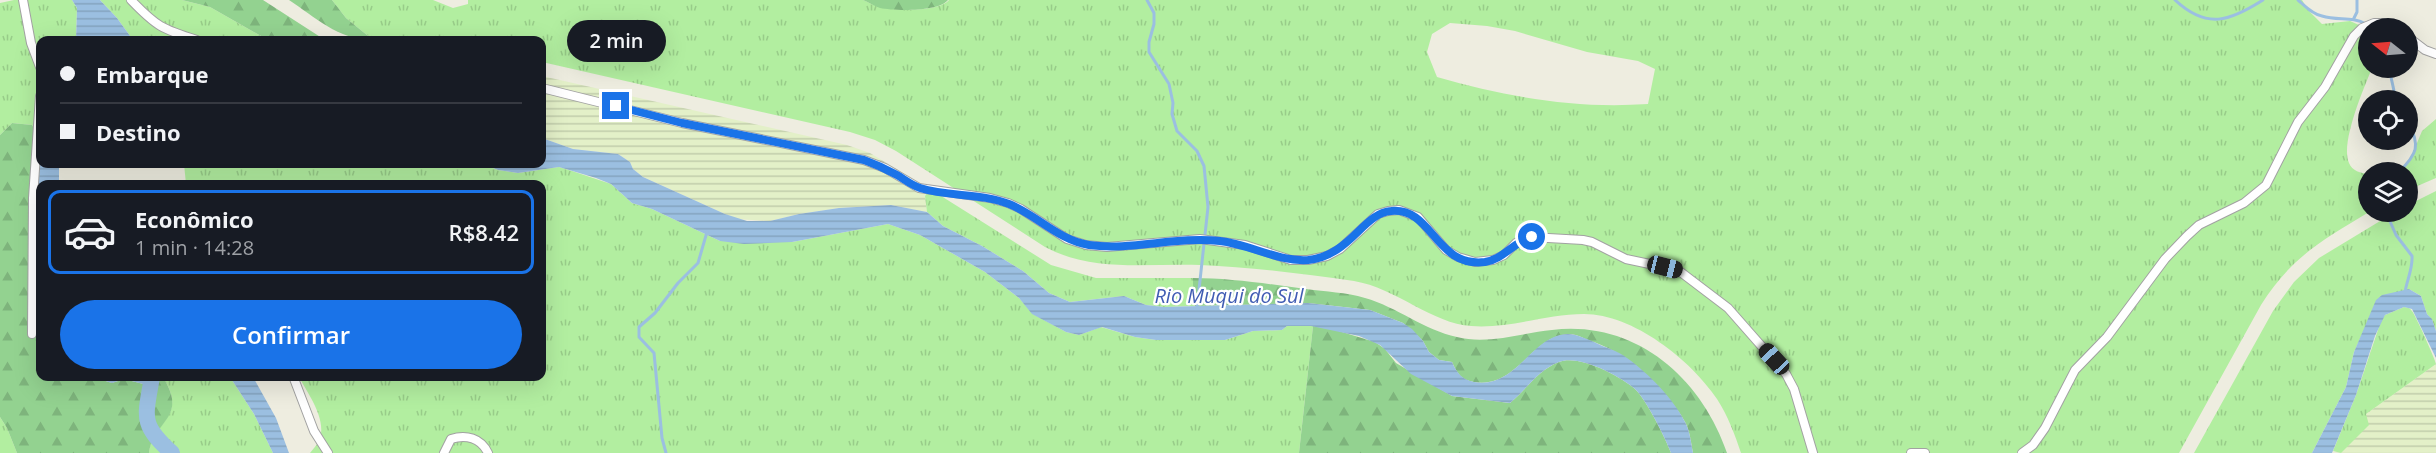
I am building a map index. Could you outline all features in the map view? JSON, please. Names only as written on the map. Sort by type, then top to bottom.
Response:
[{"type":"street","points":[[23,0],[31,43],[36,56]]},
{"type":"street","points":[[131,0],[153,23],[164,30],[184,36]]},
{"type":"street","points":[[2022,453],[2033,445],[2045,428],[2075,370],[2107,337],[2166,259],[2199,225],[2244,203],[2266,185],[2298,122],[2325,87],[2358,32]]},
{"type":"street","points":[[2418,45],[2436,54]]},
{"type":"street","points":[[546,89],[682,123],[864,160],[885,168],[919,188],[990,198],[1008,203],[1067,239],[1086,245],[1107,247],[1200,239],[1245,245],[1291,260],[1308,260],[1327,256],[1340,249],[1378,214],[1399,210],[1418,217],[1436,241],[1446,250],[1458,257],[1475,262],[1493,260],[1504,255],[1516,243],[1532,237],[1583,240],[1626,259],[1678,270],[1728,308],[1786,374],[1794,389],[1814,453]]},
{"type":"street","points":[[32,334],[33,198],[36,154]]},
{"type":"street","points":[[295,381],[311,424],[328,453]]},
{"type":"street","points":[[444,453],[451,439],[460,436],[480,442],[488,453]]},
{"type":"street","points":[[1911,453],[1925,453]]},
{"type":"green space","points":[[14,0],[72,0],[77,8],[76,36],[36,36],[36,132],[32,125],[12,123],[0,135],[0,3]]},
{"type":"green space","points":[[100,0],[182,0],[210,7],[261,36],[130,36]]},
{"type":"green space","points":[[182,0],[263,0],[319,36],[261,36],[210,7]]},
{"type":"green space","points":[[289,0],[332,0],[346,18],[368,36],[348,36],[318,20]]},
{"type":"green space","points":[[332,0],[433,0],[453,8],[468,4],[468,0],[863,0],[878,6],[906,10],[936,7],[949,0],[2302,0],[2322,24],[2350,21],[2358,25],[2358,78],[2368,78],[2363,90],[2358,90],[2358,105],[2350,129],[2347,154],[2352,168],[2358,171],[2358,219],[2309,251],[2272,288],[2179,453],[1741,453],[1725,412],[1706,384],[1692,369],[1659,342],[1622,322],[1603,316],[1584,314],[1499,325],[1471,326],[1443,319],[1385,291],[1354,281],[1238,267],[1121,265],[1082,260],[1045,247],[896,151],[875,140],[850,132],[546,63],[546,36],[368,36],[346,18]],"holes":[[[1450,23],[1515,31],[1587,52],[1638,61],[1655,69],[1648,104],[1567,103],[1489,90],[1437,77],[1427,52],[1432,34]]]},
{"type":"green space","points":[[863,0],[948,0],[936,7],[926,9],[895,10],[880,8]]},
{"type":"green space","points":[[546,77],[847,145],[870,153],[930,189],[925,196],[927,212],[891,205],[839,208],[770,221],[736,219],[643,177],[633,169],[630,162],[618,154],[573,149],[546,139]]},
{"type":"green space","points":[[2436,119],[2436,178],[2418,186],[2418,162],[2409,162],[2414,150],[2418,150],[2418,141],[2422,131]]},
{"type":"green space","points":[[12,123],[32,125],[36,132],[36,168],[39,168],[39,180],[36,180],[36,381],[106,381],[112,383],[132,381],[147,385],[165,381],[170,392],[171,411],[156,433],[149,453],[17,453],[0,417],[0,135]]},
{"type":"green space","points":[[559,167],[611,184],[632,203],[652,209],[720,241],[792,242],[888,224],[920,235],[985,272],[1019,298],[1033,314],[1066,332],[1079,335],[1101,327],[1135,337],[1156,340],[1225,340],[1253,331],[1282,330],[1287,326],[1313,326],[1299,453],[310,453],[319,441],[321,425],[316,408],[301,381],[546,381],[546,180],[186,180],[184,168],[493,168],[518,173]]},
{"type":"green space","points":[[930,189],[1051,265],[1096,278],[1193,278],[1195,306],[1146,305],[1124,296],[1070,302],[1049,293],[1023,271],[943,226],[927,212],[925,196]]},
{"type":"green space","points":[[2436,191],[2436,331],[2421,296],[2409,289],[2363,332],[2354,352],[2346,387],[2312,453],[2194,453],[2273,311],[2294,282],[2319,258],[2378,222],[2418,222],[2418,200]]},
{"type":"green space","points":[[1193,278],[1250,282],[1358,296],[1377,302],[1445,334],[1469,339],[1493,339],[1552,330],[1582,329],[1611,334],[1637,344],[1661,359],[1682,378],[1700,400],[1715,425],[1727,453],[1693,453],[1683,418],[1650,378],[1616,352],[1578,336],[1568,334],[1555,337],[1501,378],[1489,382],[1474,382],[1460,375],[1452,362],[1439,360],[1429,352],[1423,341],[1403,323],[1370,310],[1308,303],[1195,306]]},
{"type":"green space","points":[[2404,307],[2410,309],[2414,314],[2436,364],[2366,414],[2369,425],[2341,453],[2333,451],[2356,395],[2382,318]]},
{"type":"green space","points":[[1313,326],[1332,329],[1375,342],[1385,349],[1396,363],[1452,396],[1510,403],[1552,365],[1567,360],[1588,364],[1620,378],[1640,394],[1671,453],[1299,453]]},
{"type":"green space","points":[[2436,364],[2436,453],[2332,453],[2341,452],[2366,414]]},
{"type":"green space","points":[[165,381],[233,381],[254,414],[273,453],[149,453],[151,442],[171,411],[170,392]]},
{"type":"green space","points":[[0,417],[7,428],[17,453],[0,453]]},
{"type":"water","points":[[72,0],[100,0],[130,36],[76,36],[77,8]]},
{"type":"water","points":[[546,139],[573,149],[618,154],[630,162],[633,169],[643,177],[725,214],[747,221],[770,221],[839,208],[891,205],[927,212],[943,226],[1023,271],[1049,293],[1070,302],[1124,296],[1146,305],[1164,307],[1308,303],[1370,310],[1412,329],[1429,352],[1439,360],[1452,362],[1460,375],[1474,382],[1489,382],[1502,378],[1533,351],[1555,337],[1568,334],[1578,336],[1623,355],[1652,379],[1674,404],[1685,422],[1693,453],[1671,453],[1650,410],[1635,389],[1610,373],[1577,361],[1567,360],[1552,365],[1510,403],[1452,396],[1411,374],[1380,345],[1359,336],[1311,326],[1287,326],[1282,330],[1253,331],[1225,340],[1156,340],[1135,337],[1102,327],[1079,335],[1066,332],[1032,314],[1019,298],[985,272],[920,235],[888,224],[792,242],[744,244],[720,241],[652,209],[632,203],[611,184],[596,178],[559,167],[518,173],[493,168],[546,168]]},
{"type":"water","points":[[40,168],[59,168],[59,180],[39,180]]},
{"type":"water","points":[[2409,289],[2421,296],[2427,314],[2432,319],[2436,331],[2436,358],[2412,309],[2404,307],[2385,315],[2375,336],[2356,395],[2332,453],[2312,453],[2346,387],[2354,352],[2376,300],[2382,295]]},
{"type":"water","points":[[132,381],[158,381],[147,385]]},
{"type":"water","points":[[233,381],[255,381],[276,418],[289,453],[273,453],[254,414]]},
{"type":"waterway","points":[[1147,0],[1154,13],[1149,52],[1169,84],[1173,103],[1172,114],[1177,131],[1197,151],[1204,166],[1208,207],[1197,308]]},
{"type":"waterway","points":[[2175,0],[2198,16],[2208,19],[2229,17],[2263,0]]},
{"type":"waterway","points":[[2298,0],[2318,15],[2358,21]]},
{"type":"waterway","points":[[2354,18],[2357,12],[2357,0]]},
{"type":"waterway","points":[[2391,78],[2394,90]]},
{"type":"waterway","points":[[2408,162],[2415,150]]},
{"type":"waterway","points":[[2390,222],[2396,235],[2412,256],[2405,292]]},
{"type":"waterway","points":[[666,453],[662,438],[654,353],[639,337],[639,327],[655,313],[678,283],[698,263],[707,232]]},
{"type":"waterway","name":"Rio Muqui do Sul","points":[[151,381],[147,419],[154,435],[172,453]]},
{"type":"route","points":[[616,106],[682,123],[864,160],[885,168],[919,188],[990,198],[1008,203],[1067,239],[1086,245],[1107,247],[1200,239],[1245,245],[1291,260],[1308,260],[1327,256],[1340,249],[1378,214],[1399,210],[1418,217],[1436,241],[1446,250],[1458,257],[1475,262],[1493,260],[1504,255],[1516,243],[1532,237]]}]
